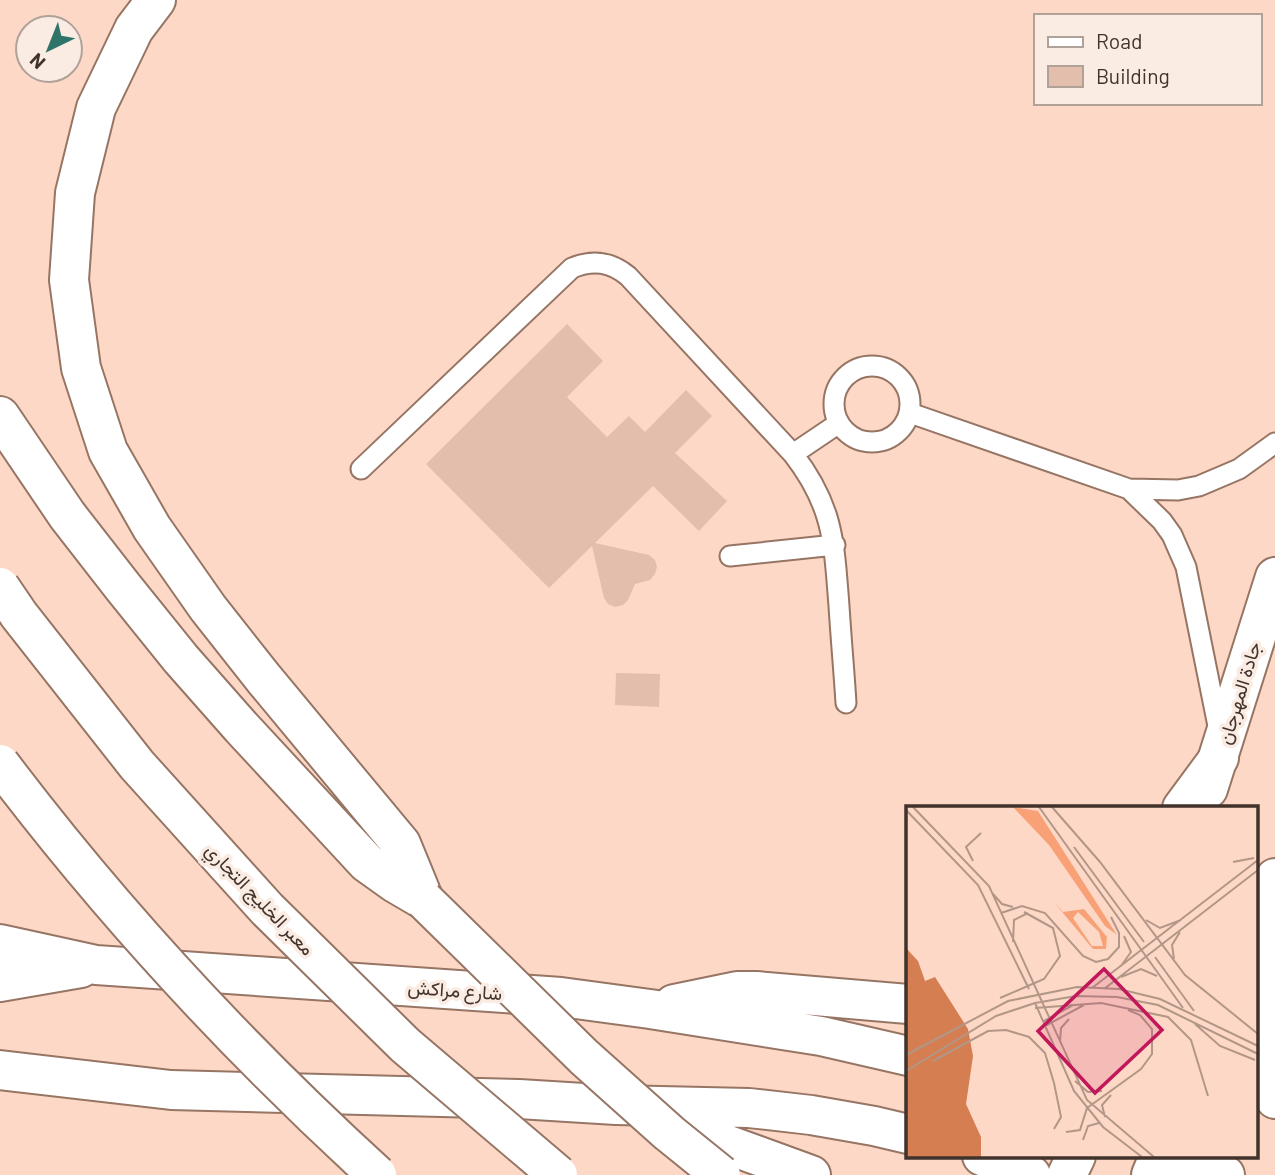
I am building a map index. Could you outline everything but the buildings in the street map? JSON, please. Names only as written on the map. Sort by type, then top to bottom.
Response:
[{"type":"main road","points":[[156,0],[134,29],[96,108],[75,193],[69,281],[81,368],[108,451],[152,528],[208,608],[401,844],[424,900]]},
{"type":"main road","points":[[0,415],[67,515],[181,659],[367,863],[424,900],[584,1057],[722,1175]]},
{"type":"main road","name":"جادة المهرجان","points":[[1202,806],[1275,578]]},
{"type":"main road","name":"معبر الخليج التجاري","points":[[0,587],[137,765],[267,909],[405,1045],[558,1175]]},
{"type":"main road","points":[[1183,806],[1221,753]]},
{"type":"main road","points":[[0,764],[46,824],[174,974],[312,1115],[377,1175]]},
{"type":"main road","points":[[1258,918],[1275,877]]},
{"type":"main road","points":[[1275,877],[1258,1010],[1263,1065],[1275,1099]]},
{"type":"main road","name":"شارع مراكش","points":[[0,944],[96,965],[561,997],[821,1036],[906,1056]]},
{"type":"main road","points":[[0,982],[96,965]]},
{"type":"main road","points":[[650,1009],[737,991],[906,1004]]},
{"type":"main road","points":[[0,1070],[171,1090],[749,1108],[811,1115],[906,1134]]},
{"type":"main road","points":[[616,1105],[811,1175]]},
{"type":"main road","points":[[987,1158],[1031,1175]]},
{"type":"main road","points":[[1067,1175],[1075,1158]]},
{"type":"main road","points":[[1151,1175],[1158,1158]]},
{"type":"main road","points":[[1181,1158],[1225,1175]]},
{"type":"lane","points":[[361,470],[572,268],[590,262],[620,269],[793,454],[816,487],[835,545],[846,703]]},
{"type":"lane","points":[[867,365],[891,370],[908,388],[910,413],[905,425],[896,435],[872,442],[859,440],[847,433],[839,423],[834,411],[837,387],[844,376],[854,369],[867,365]]},
{"type":"lane","points":[[910,413],[1129,489],[1199,486],[1239,469],[1275,443]]},
{"type":"lane","points":[[793,454],[839,423]]},
{"type":"lane","points":[[1129,489],[1167,528],[1186,567],[1221,753]]},
{"type":"lane","points":[[730,556],[835,545]]}]
